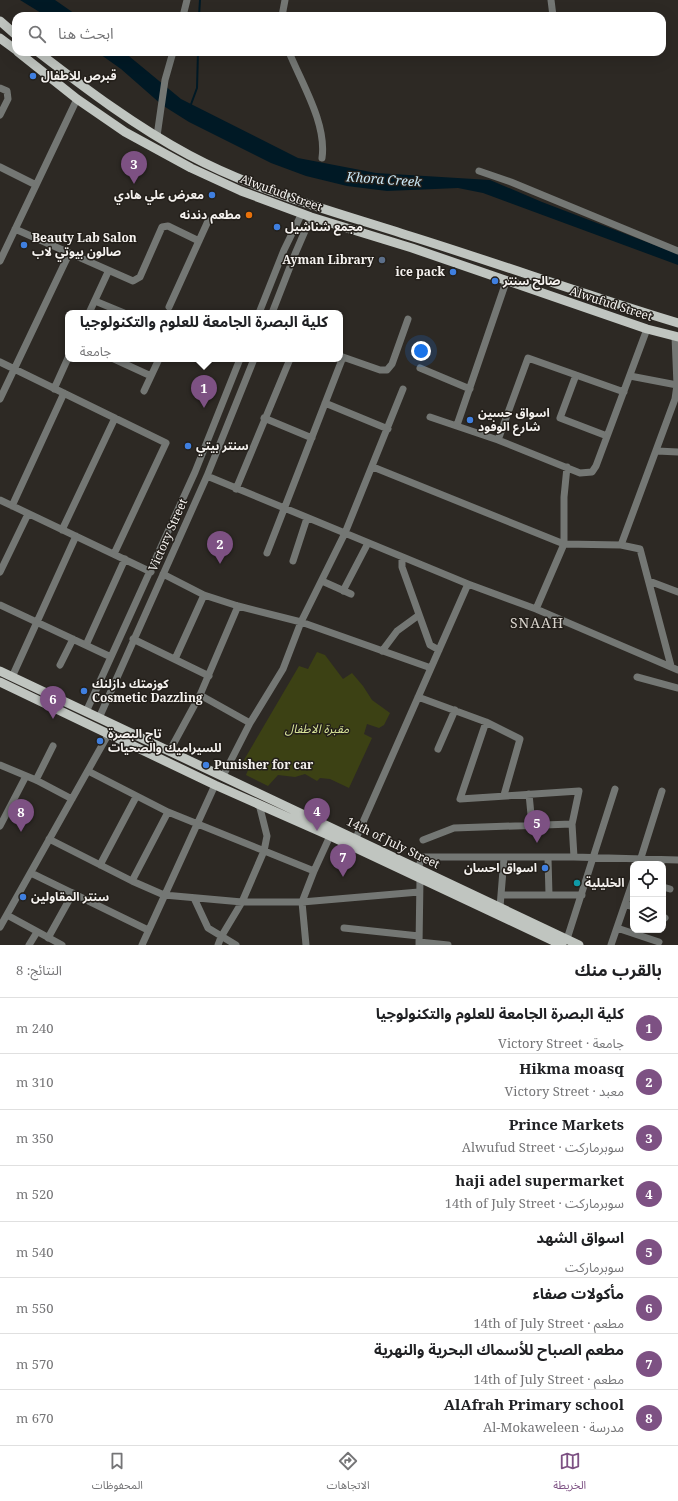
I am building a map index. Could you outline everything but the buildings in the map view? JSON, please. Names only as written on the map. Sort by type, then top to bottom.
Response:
[{"type":"main road","points":[[0,21],[12,32]]},
{"type":"main road","name":"Alwufud Street","points":[[0,38],[12,47]]},
{"type":"main road","name":"Alwufud Street","points":[[23,56],[77,99],[130,135],[190,168],[241,192],[311,217],[404,246],[647,329],[677,336]]},
{"type":"main road","name":"Alwufud Street","points":[[43,56],[85,88],[157,136],[189,155],[249,182],[678,323]]},
{"type":"main road","name":"14th of July Street","points":[[0,672],[356,838],[500,907],[565,942]]},
{"type":"main road","name":"14th of July Street","points":[[0,683],[109,733],[216,785],[330,836],[551,943],[565,942],[579,945]]},
{"type":"street","points":[[184,12],[187,0]]},
{"type":"street","points":[[283,12],[285,0]]},
{"type":"street","points":[[551,0],[552,12]]},
{"type":"street","points":[[157,136],[165,80],[172,56]]},
{"type":"street","points":[[291,56],[320,126],[323,146],[322,158]]},
{"type":"street","points":[[0,88],[7,91],[8,99],[0,115]]},
{"type":"street","points":[[0,261],[77,99]]},
{"type":"street","points":[[0,167],[36,185]]},
{"type":"street","points":[[479,172],[511,182],[678,251]]},
{"type":"street","points":[[260,310],[284,250],[302,213]]},
{"type":"street","points":[[273,310],[294,254],[311,217]]},
{"type":"street","points":[[168,307],[208,221]]},
{"type":"street","points":[[15,229],[131,281],[139,279],[159,230],[164,226],[168,226],[199,241]]},
{"type":"street","points":[[284,250],[294,254]]},
{"type":"street","points":[[0,399],[69,254]]},
{"type":"street","points":[[90,310],[108,272]]},
{"type":"street","points":[[457,425],[506,282]]},
{"type":"street","points":[[95,301],[117,310]]},
{"type":"street","points":[[343,357],[380,370],[387,370],[392,364],[408,319]]},
{"type":"street","points":[[430,417],[498,440],[584,474],[592,472],[596,466],[608,436],[647,329]]},
{"type":"street","points":[[621,545],[675,399],[678,385],[677,336]]},
{"type":"street","points":[[498,440],[528,358],[624,392]]},
{"type":"street","points":[[0,362],[166,443],[114,554]]},
{"type":"street","points":[[54,389],[66,362]]},
{"type":"street","points":[[121,362],[151,376]]},
{"type":"street","points":[[144,391],[158,362]]},
{"type":"street","name":"Victory Street","points":[[86,712],[151,572],[195,472],[239,362]]},
{"type":"street","name":"Victory Street","points":[[99,718],[207,476],[253,362]]},
{"type":"street","points":[[236,488],[289,362]]},
{"type":"street","points":[[267,553],[312,438],[339,362]]},
{"type":"street","points":[[420,368],[470,389]]},
{"type":"street","points":[[576,375],[560,418],[608,436]]},
{"type":"street","points":[[630,376],[678,385]]},
{"type":"street","points":[[223,776],[250,723],[282,669],[301,622],[345,534],[403,389]]},
{"type":"street","points":[[12,506],[64,393]]},
{"type":"street","points":[[325,403],[388,429]]},
{"type":"street","points":[[62,530],[116,418]]},
{"type":"street","points":[[264,418],[312,438]]},
{"type":"street","points":[[657,451],[678,452]]},
{"type":"street","points":[[373,467],[564,544],[621,545],[640,549],[671,666]]},
{"type":"street","points":[[536,609],[564,544],[564,497],[567,467]]},
{"type":"street","points":[[207,476],[468,584],[536,609],[678,670]]},
{"type":"street","points":[[0,500],[151,572]]},
{"type":"street","points":[[0,572],[28,514]]},
{"type":"street","points":[[293,561],[307,518]]},
{"type":"street","points":[[12,677],[76,536]]},
{"type":"street","points":[[344,590],[368,543]]},
{"type":"street","points":[[402,557],[402,567],[430,645],[439,650]]},
{"type":"street","points":[[86,645],[125,559]]},
{"type":"street","points":[[163,574],[204,595],[238,606],[301,622],[431,668]]},
{"type":"street","points":[[322,581],[351,594]]},
{"type":"street","points":[[649,581],[678,592]]},
{"type":"street","points":[[356,838],[468,584]]},
{"type":"street","points":[[175,659],[204,595]]},
{"type":"street","points":[[0,605],[112,657]]},
{"type":"street","points":[[170,752],[209,676],[238,606]]},
{"type":"street","points":[[382,651],[397,631],[419,615]]},
{"type":"street","points":[[60,665],[73,639]]},
{"type":"street","points":[[133,639],[209,676]]},
{"type":"street","points":[[637,677],[678,688]]},
{"type":"street","points":[[101,680],[113,685]]},
{"type":"street","points":[[200,695],[250,723]]},
{"type":"street","points":[[418,697],[486,722],[520,738],[504,795]]},
{"type":"street","points":[[438,749],[455,710]]},
{"type":"street","points":[[486,722],[460,799],[579,791],[572,824],[574,857]]},
{"type":"street","points":[[0,927],[109,733]]},
{"type":"street","points":[[36,780],[53,746]]},
{"type":"street","points":[[0,765],[36,780],[72,799]]},
{"type":"street","points":[[88,771],[136,797],[168,812],[314,871]]},
{"type":"street","points":[[0,826],[26,776]]},
{"type":"street","points":[[142,945],[216,785]]},
{"type":"street","points":[[565,942],[582,894],[615,789]]},
{"type":"street","points":[[639,861],[662,791]]},
{"type":"street","points":[[529,794],[532,825]]},
{"type":"street","points":[[100,865],[136,797]]},
{"type":"street","points":[[218,945],[221,937],[242,902],[264,851],[267,836],[259,804]]},
{"type":"street","points":[[132,881],[168,812]]},
{"type":"street","points":[[423,840],[454,828],[572,824]]},
{"type":"street","points":[[306,945],[302,902],[330,836]]},
{"type":"street","points":[[49,839],[132,881],[164,895],[242,902],[302,902],[419,892]]},
{"type":"street","points":[[418,869],[422,857],[574,857],[630,861]]},
{"type":"street","points":[[500,907],[504,858]]},
{"type":"street","points":[[548,858],[549,895]]},
{"type":"street","points":[[658,861],[678,860]]},
{"type":"street","points":[[31,873],[148,930]]},
{"type":"street","points":[[419,941],[420,879]]},
{"type":"street","points":[[611,945],[630,890]]},
{"type":"street","points":[[48,938],[73,893]]},
{"type":"street","points":[[501,895],[582,894]]},
{"type":"street","points":[[194,898],[204,923],[221,937],[236,945]]},
{"type":"street","points":[[625,904],[630,906]]},
{"type":"street","points":[[7,915],[62,945]]},
{"type":"street","points":[[344,928],[448,945]]},
{"type":"street","points":[[617,928],[659,942]]},
{"type":"street","points":[[29,945],[36,932]]},
{"type":"green space","name":"مقبرة الاطفال","points":[[317,652],[325,655],[343,679],[352,673],[372,700],[390,713],[384,725],[379,728],[367,724],[364,734],[372,738],[349,788],[330,779],[320,778],[317,781],[305,774],[295,777],[278,775],[268,786],[246,775],[248,770],[241,765],[299,666],[308,669]]},
{"type":"water","points":[[20,0],[55,0],[72,12],[40,12]]},
{"type":"water","name":"Khora Creek","points":[[103,56],[129,56],[181,99],[298,158],[376,173],[490,180],[542,202],[678,254],[678,265],[483,193],[458,188],[387,191],[347,186],[306,176],[271,163],[189,122],[162,105],[121,69]]},
{"type":"waterway","points":[[199,12],[200,0]]},
{"type":"waterway","points":[[190,107],[197,88],[198,56]]},
{"type":"place","name":"قبرص للاطفال","points":[[33,76]]},
{"type":"place","name":"Prince Markets","points":[[134,184]]},
{"type":"place","name":"معرض علي هادي","points":[[212,195]]},
{"type":"place","name":"مطعم دندنه","points":[[249,215]]},
{"type":"place","name":"مجمع شناشيل","points":[[277,227]]},
{"type":"place","name":"Beauty Lab Salon صالون بيوتي لاب","points":[[24,245]]},
{"type":"place","name":"Ayman Library","points":[[382,260]]},
{"type":"place","name":"ice pack","points":[[453,272]]},
{"type":"place","name":"صالح سنتر","points":[[495,281]]},
{"type":"place","name":"كلية البصرة الجامعة للعلوم والتكنولوجيا","points":[[204,408]]},
{"type":"place","name":"اسواق حسين شارع الوفود","points":[[470,420]]},
{"type":"place","name":"سنتر بيتي","points":[[188,446]]},
{"type":"place","name":"Hikma moasq","points":[[220,564]]},
{"type":"place","name":"كوزمتك دازلنك Cosmetic Dazzling","points":[[84,691]]},
{"type":"place","name":"مأكولات صفاء","points":[[53,719]]},
{"type":"place","name":"تاج البصرة للسيراميك والصحيات","points":[[100,741]]},
{"type":"place","name":"Punisher for car","points":[[206,765]]},
{"type":"place","name":"haji adel supermarket","points":[[317,831]]},
{"type":"place","name":"AlAfrah Primary school","points":[[21,832]]},
{"type":"place","name":"اسواق الشهد","points":[[537,843]]},
{"type":"place","name":"اسواق احسان","points":[[545,868]]},
{"type":"place","name":"مطعم الصباح للأسماك البحرية والنهرية","points":[[343,877]]},
{"type":"place","name":"الخليلية","points":[[577,883]]},
{"type":"place","name":"سنتر المقاولين","points":[[23,897]]},
{"type":"district","name":"SNAAH","points":[[537,623]]}]
